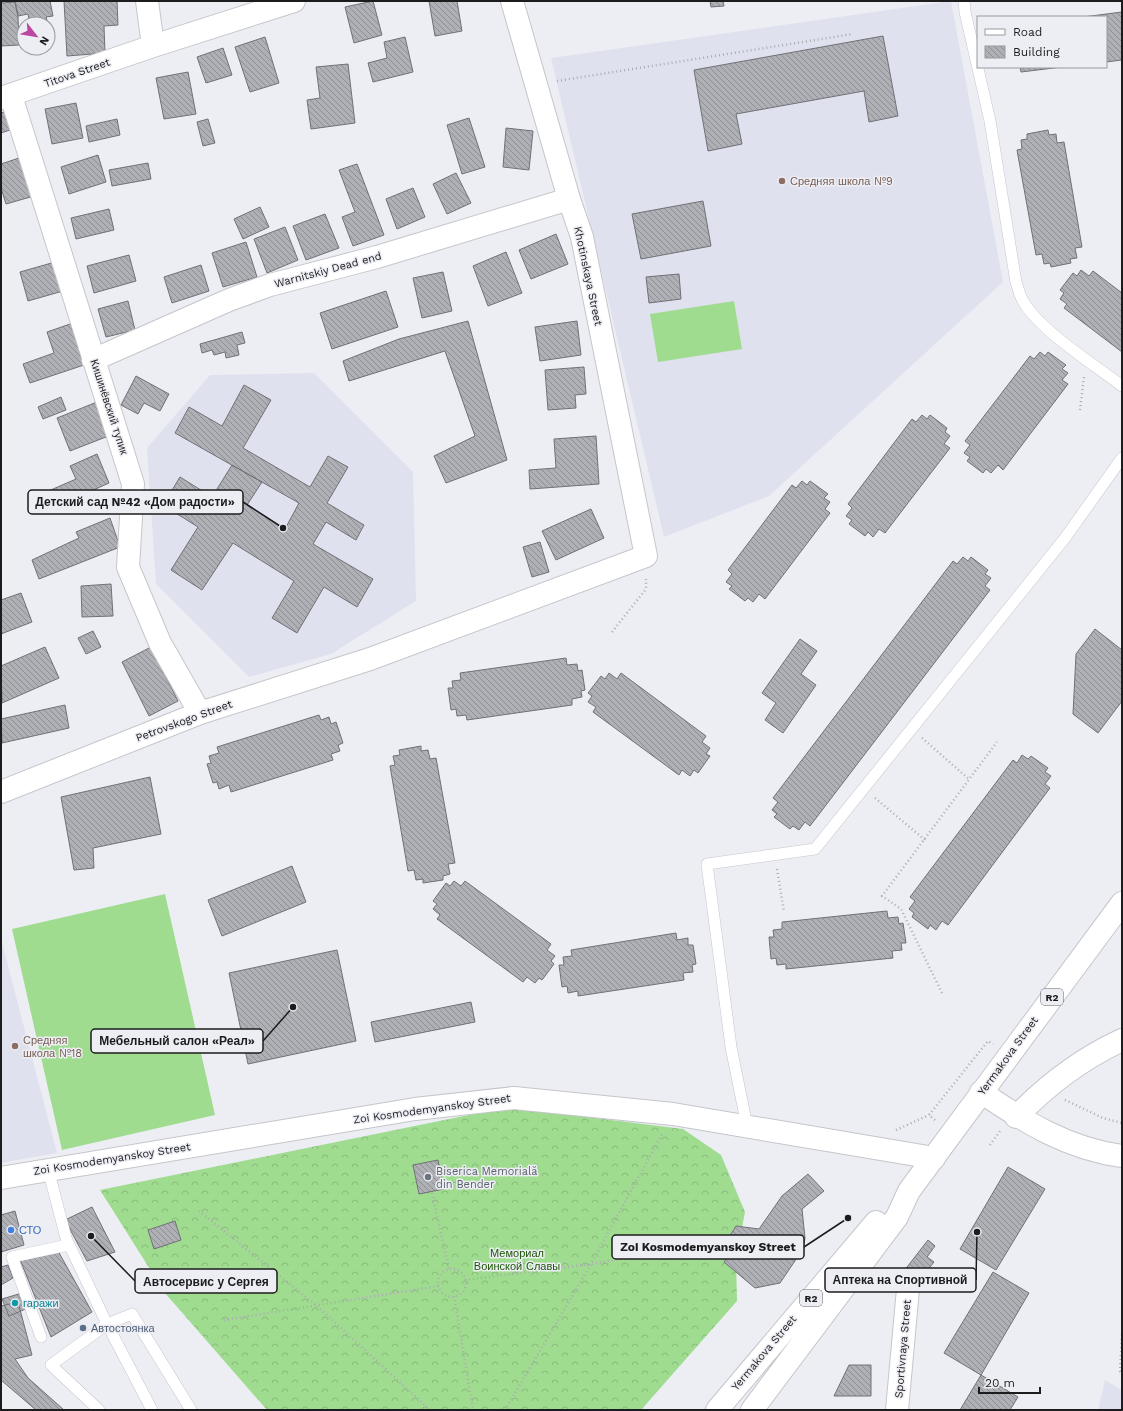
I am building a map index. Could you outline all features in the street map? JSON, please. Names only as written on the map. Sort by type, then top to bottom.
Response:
[{"type":"street","points":[[147,1],[153,46]]},
{"type":"street","name":"Titova Street","points":[[6,97],[153,46],[294,1]]},
{"type":"street","name":"Khotinskaya Street","points":[[512,1],[569,199],[582,237],[646,556]]},
{"type":"street","name":"Кишинёвский тупик","points":[[6,97],[109,404],[133,484],[128,567],[160,643],[200,713]]},
{"type":"street","name":"Warnitskiy Dead end","points":[[93,360],[229,300],[270,285],[377,256],[569,199]]},
{"type":"street","name":"Petrovskogo Street","points":[[2,789],[200,713],[370,659],[646,556]]},
{"type":"street","name":"Yermakova Street","points":[[717,1410],[888,1209],[909,1191],[1122,902]]},
{"type":"street","points":[[1016,1117],[1041,1092],[1064,1074],[1122,1040]]},
{"type":"street","points":[[982,1092],[1016,1117],[1046,1133],[1078,1146],[1122,1156]]},
{"type":"street","name":"Zoi Kosmodemyanskoy Street","points":[[1,1178],[415,1109],[514,1098],[673,1114],[934,1158]]},
{"type":"street","name":"Yermakova Street","points":[[752,1410],[897,1217],[909,1191]]},
{"type":"street","name":"Sportivnaya Street","points":[[897,1410],[908,1288]]},
{"type":"lane","points":[[964,1],[965,12],[977,64]]},
{"type":"lane","points":[[978,68],[990,120],[1018,288],[1022,300],[1054,335],[1122,386]]},
{"type":"lane","points":[[747,1126],[731,1047],[707,864],[815,849],[1065,538],[1122,458]]},
{"type":"lane","points":[[48,1169],[68,1245],[106,1324],[152,1410]]},
{"type":"lane","points":[[41,1337],[12,1257],[68,1245]]},
{"type":"lane","points":[[99,1410],[51,1365],[106,1324],[132,1314],[191,1410]]},
{"type":"path","points":[[536,84],[853,34]]},
{"type":"path","points":[[1080,410],[1086,359]]},
{"type":"path","points":[[612,632],[646,589],[646,556]]},
{"type":"path","points":[[911,729],[970,780]]},
{"type":"path","points":[[942,993],[901,909],[882,896],[997,742]]},
{"type":"path","points":[[864,788],[924,840]]},
{"type":"path","points":[[774,854],[784,912]]},
{"type":"path","points":[[1060,1098],[1103,1118],[1122,1123]]},
{"type":"path","points":[[896,1130],[929,1115]]},
{"type":"path","points":[[505,1410],[591,1264],[662,1134]]},
{"type":"path","points":[[432,1193],[449,1270]]},
{"type":"path","points":[[199,1211],[316,1305],[430,1410]]},
{"type":"path","points":[[465,1280],[591,1264],[705,1244]]},
{"type":"path","points":[[449,1270],[458,1270],[465,1280],[464,1289],[458,1295],[454,1296],[443,1293],[439,1286],[439,1277],[445,1271],[449,1270]]},
{"type":"path","points":[[224,1320],[439,1286]]},
{"type":"path","points":[[454,1296],[473,1410]]},
{"type":"path","points":[[1122,1335],[1120,1371],[1122,1373]]},
{"type":"shaded area","name":"Средняя школа №9","points":[[951,1],[1003,282],[769,496],[664,537],[551,58]]},
{"type":"shaded area","points":[[314,373],[413,472],[416,601],[331,654],[249,677],[156,584],[147,448],[210,375]]},
{"type":"shaded area","name":"Средняя школа №18","points":[[1,939],[57,1153],[1,1163]]},
{"type":"shaded area","points":[[1105,1380],[1122,1390],[1122,1410],[1098,1410]]},
{"type":"green space","points":[[734,301],[742,349],[658,362],[650,314]]},
{"type":"green space","points":[[165,894],[215,1115],[62,1150],[12,929]]},
{"type":"green space","name":"Мемориал Воинской Славы","points":[[508,1107],[683,1129],[721,1155],[745,1212],[736,1259],[737,1301],[641,1410],[267,1410],[165,1293],[100,1190]]},
{"type":"building","points":[[50,1],[53,16],[28,16],[28,14],[18,16],[15,2]]},
{"type":"building","points":[[64,1],[117,1],[118,25],[104,26],[105,53],[67,56]]},
{"type":"building","points":[[373,1],[382,35],[354,43],[345,7]]},
{"type":"building","points":[[429,1],[457,1],[462,31],[435,36]]},
{"type":"building","points":[[710,1],[723,1],[724,6],[711,7]]},
{"type":"building","points":[[15,2],[18,16],[16,16],[16,45],[1,46],[1,3]]},
{"type":"building","points":[[1122,12],[1122,60],[1107,62],[1107,16],[1091,16]]},
{"type":"building","points":[[883,36],[898,116],[869,122],[864,91],[736,114],[742,144],[708,151],[694,70]]},
{"type":"building","points":[[265,37],[279,83],[250,92],[235,47]]},
{"type":"building","points":[[405,37],[413,72],[373,82],[368,63],[387,58],[384,42]]},
{"type":"building","points":[[223,48],[232,75],[206,83],[197,57]]},
{"type":"building","points":[[348,64],[355,123],[311,129],[307,100],[320,98],[316,67]]},
{"type":"building","points":[[1020,68],[1054,68],[1021,72]]},
{"type":"building","points":[[188,72],[196,114],[164,119],[156,78]]},
{"type":"building","points":[[76,103],[83,138],[52,144],[45,109]]},
{"type":"building","points":[[8,111],[13,129],[1,133],[1,113]]},
{"type":"building","points":[[469,118],[485,167],[462,174],[447,125]]},
{"type":"building","points":[[117,119],[120,135],[89,142],[86,126]]},
{"type":"building","points":[[208,119],[215,143],[203,146],[197,122]]},
{"type":"building","points":[[506,128],[533,131],[529,170],[503,167]]},
{"type":"building","points":[[1048,130],[1049,135],[1056,134],[1057,143],[1064,142],[1082,247],[1075,248],[1077,258],[1070,259],[1071,263],[1051,267],[1050,263],[1044,264],[1042,254],[1036,255],[1017,150],[1022,149],[1021,140],[1027,139],[1027,134]]},
{"type":"building","points":[[98,155],[106,182],[69,194],[61,167]]},
{"type":"building","points":[[22,157],[34,196],[6,204],[1,188],[1,164]]},
{"type":"building","points":[[148,163],[151,179],[112,186],[109,170]]},
{"type":"building","points":[[357,164],[384,235],[353,246],[342,217],[355,212],[339,170]]},
{"type":"building","points":[[456,173],[471,203],[447,214],[433,184]]},
{"type":"building","points":[[413,188],[425,217],[397,229],[386,199]]},
{"type":"building","points":[[703,201],[711,246],[641,259],[632,214]]},
{"type":"building","points":[[260,207],[269,227],[243,239],[234,219]]},
{"type":"building","points":[[109,209],[114,230],[76,239],[71,218]]},
{"type":"building","points":[[325,214],[339,248],[306,260],[293,226]]},
{"type":"building","points":[[285,227],[298,260],[267,273],[254,239]]},
{"type":"building","points":[[556,234],[568,264],[531,279],[519,250]]},
{"type":"building","points":[[246,242],[257,277],[223,287],[212,253]]},
{"type":"building","points":[[506,252],[522,293],[488,306],[473,266]]},
{"type":"building","points":[[129,255],[136,281],[94,293],[87,266]]},
{"type":"building","points":[[55,262],[63,291],[28,301],[20,272]]},
{"type":"building","points":[[201,265],[209,291],[172,303],[164,277]]},
{"type":"building","points":[[1081,270],[1089,276],[1093,271],[1122,293],[1122,352],[1064,308],[1067,304],[1060,299],[1064,293],[1060,290],[1073,273],[1077,276]]},
{"type":"building","points":[[443,272],[452,311],[422,318],[413,278]]},
{"type":"building","points":[[679,274],[681,299],[649,303],[646,277]]},
{"type":"building","points":[[386,291],[398,327],[332,349],[320,313]]},
{"type":"building","points":[[128,301],[135,330],[106,337],[98,309]]},
{"type":"building","points":[[468,321],[507,460],[446,483],[434,456],[475,436],[445,351],[349,381],[343,361],[399,339]]},
{"type":"building","points":[[577,321],[581,355],[540,361],[535,327]]},
{"type":"building","points":[[73,323],[87,364],[30,383],[23,364],[54,353],[47,332]]},
{"type":"building","points":[[242,332],[245,343],[237,345],[239,355],[226,358],[225,352],[214,355],[212,350],[202,353],[200,344]]},
{"type":"building","points":[[1040,352],[1045,356],[1048,352],[1066,365],[1062,369],[1068,373],[1062,380],[1068,384],[1003,470],[998,465],[991,473],[986,469],[983,473],[967,461],[970,457],[964,453],[970,445],[965,441],[1030,356],[1034,359]]},
{"type":"building","points":[[584,367],[586,394],[575,395],[576,408],[548,410],[545,370]]},
{"type":"building","points":[[136,376],[169,394],[160,411],[144,403],[138,414],[121,405]]},
{"type":"building","points":[[244,385],[271,400],[243,448],[310,487],[328,456],[348,467],[327,503],[364,525],[356,540],[326,522],[313,544],[373,579],[357,607],[324,587],[297,633],[272,618],[294,581],[233,543],[202,590],[171,570],[198,527],[163,505],[180,477],[212,497],[232,465],[175,433],[189,407],[222,426]],"holes":[[[262,482],[299,503],[285,529],[247,505]]]},
{"type":"building","points":[[61,397],[66,410],[43,419],[38,407]]},
{"type":"building","points":[[97,402],[111,435],[70,451],[57,418]]},
{"type":"building","points":[[922,415],[927,419],[930,415],[947,428],[945,432],[950,436],[944,444],[950,448],[885,533],[879,529],[873,537],[868,532],[865,536],[849,524],[852,520],[846,516],[852,508],[848,504],[912,419],[916,422]]},
{"type":"building","points":[[596,436],[599,484],[530,489],[529,470],[556,468],[554,439]]},
{"type":"building","points":[[97,454],[109,483],[44,512],[37,496],[76,479],[70,466]]},
{"type":"building","points":[[802,481],[807,485],[810,481],[828,494],[824,498],[830,502],[825,509],[830,513],[765,599],[759,594],[753,602],[748,598],[745,601],[729,589],[732,586],[726,582],[732,574],[728,570],[792,485],[796,488]]},
{"type":"building","points":[[591,509],[604,538],[556,560],[542,531]]},
{"type":"building","points":[[110,518],[120,547],[39,579],[32,560],[79,538],[76,532]]},
{"type":"building","points":[[540,542],[549,572],[532,577],[523,547]]},
{"type":"building","points":[[963,557],[968,561],[971,557],[988,570],[985,574],[991,578],[985,586],[990,590],[810,826],[805,822],[799,830],[793,826],[790,829],[774,817],[777,814],[772,810],[778,802],[773,798],[953,561],[957,564]]},
{"type":"building","points":[[111,584],[113,616],[82,617],[81,586]]},
{"type":"building","points":[[21,593],[32,622],[1,634],[1,600]]},
{"type":"building","points":[[1095,629],[1122,650],[1122,701],[1098,733],[1073,714],[1076,654]]},
{"type":"building","points":[[93,631],[101,647],[86,654],[78,638]]},
{"type":"building","points":[[800,639],[817,651],[801,674],[816,685],[783,733],[765,720],[776,703],[762,693]]},
{"type":"building","points":[[45,647],[59,678],[2,703],[1,666]]},
{"type":"building","points":[[151,647],[178,701],[149,716],[122,662]]},
{"type":"building","points":[[566,658],[567,665],[577,664],[578,671],[582,670],[585,690],[581,691],[582,697],[572,699],[572,705],[467,720],[466,715],[457,716],[456,709],[451,710],[448,688],[453,688],[452,681],[461,680],[460,673]]},
{"type":"building","points":[[609,673],[617,679],[621,673],[706,736],[702,742],[710,748],[706,754],[710,756],[698,773],[694,770],[690,776],[682,770],[679,775],[593,712],[596,707],[588,702],[592,696],[588,693],[601,676],[605,679]]},
{"type":"building","points":[[65,705],[69,728],[2,743],[1,719]]},
{"type":"building","points":[[319,715],[321,720],[329,717],[331,724],[336,722],[343,743],[338,745],[340,751],[331,754],[333,760],[231,792],[229,785],[219,789],[217,782],[213,783],[207,764],[211,763],[209,756],[219,753],[217,747]]},
{"type":"building","points":[[421,746],[421,751],[428,750],[430,759],[436,758],[455,863],[448,864],[450,874],[443,876],[443,880],[423,883],[423,879],[416,880],[414,870],[408,871],[390,766],[395,765],[393,756],[400,755],[399,750]]},
{"type":"building","points":[[1022,755],[1028,759],[1031,756],[1048,768],[1045,772],[1051,776],[1045,784],[1050,788],[948,925],[942,921],[936,930],[930,925],[928,929],[912,917],[914,913],[909,909],[915,901],[910,897],[1013,760],[1017,763]]},
{"type":"building","points":[[150,777],[161,834],[93,848],[94,868],[74,870],[61,797]]},
{"type":"building","points":[[292,866],[306,902],[222,936],[208,900]]},
{"type":"building","points":[[454,881],[461,886],[465,881],[551,944],[547,950],[555,956],[551,961],[554,964],[542,980],[539,978],[535,983],[527,977],[523,982],[437,919],[440,915],[433,909],[437,904],[433,901],[446,883],[450,886]]},
{"type":"building","points":[[887,911],[888,918],[898,917],[899,924],[903,923],[906,943],[901,943],[902,950],[892,951],[893,958],[786,969],[786,964],[777,965],[776,958],[771,959],[769,937],[774,937],[773,930],[782,929],[782,922]]},
{"type":"building","points":[[676,933],[677,940],[688,938],[688,945],[693,945],[696,964],[692,965],[693,972],[683,973],[684,980],[578,996],[578,991],[568,993],[567,986],[562,987],[559,965],[564,965],[563,957],[572,956],[571,950]]},
{"type":"building","points":[[337,950],[356,1041],[248,1064],[229,973]]},
{"type":"building","points":[[471,1002],[475,1022],[375,1042],[371,1022]]},
{"type":"building","name":"Biserica Memorială din Bender","points":[[438,1160],[444,1189],[419,1194],[413,1165]]},
{"type":"building","points":[[1008,1167],[1045,1189],[996,1270],[960,1249]]},
{"type":"building","points":[[808,1174],[824,1191],[802,1209],[805,1238],[803,1249],[780,1283],[755,1288],[724,1262],[736,1245],[728,1239],[736,1226],[759,1229],[782,1196]]},
{"type":"building","points":[[92,1207],[115,1252],[87,1261],[65,1220]]},
{"type":"building","name":"СТО","points":[[15,1211],[24,1245],[1,1252],[1,1215]]},
{"type":"building","points":[[175,1221],[181,1240],[154,1249],[148,1230]]},
{"type":"building","points":[[928,1240],[935,1246],[927,1257],[934,1262],[918,1282],[904,1271]]},
{"type":"building","points":[[58,1251],[92,1312],[51,1337],[19,1257]]},
{"type":"building","points":[[8,1265],[13,1278],[1,1285],[1,1267]]},
{"type":"building","points":[[993,1272],[1029,1293],[981,1375],[944,1353]]},
{"type":"building","name":"гаражи","points":[[22,1293],[28,1308],[9,1316],[2,1299]]},
{"type":"building","points":[[18,1302],[32,1355],[15,1359],[28,1378],[64,1410],[36,1410],[1,1380],[1,1306]]},
{"type":"building","points":[[849,1365],[871,1365],[871,1396],[834,1396]]},
{"type":"building","points":[[981,1375],[1018,1397],[1010,1410],[960,1410]]},
{"type":"place","name":"Средняя школа №9","points":[[782,181]]},
{"type":"place","name":"Детский сад №42 «Дом радости»","points":[[283,528]]},
{"type":"place","name":"Мебельный салон «Реал»","points":[[293,1007]]},
{"type":"place","name":"Средняя школа №18","points":[[15,1046]]},
{"type":"place","name":"Biserica Memorială din Bender","points":[[428,1177]]},
{"type":"place","name":"Zoi Kosmodemyanskoy Street","points":[[848,1218]]},
{"type":"place","name":"СТО","points":[[11,1230]]},
{"type":"place","name":"Аптека на Спортивной","points":[[977,1232]]},
{"type":"place","name":"Автосервис у Сергея","points":[[91,1236]]},
{"type":"place","name":"гаражи","points":[[15,1303]]},
{"type":"place","name":"Автостоянка","points":[[83,1328]]}]
